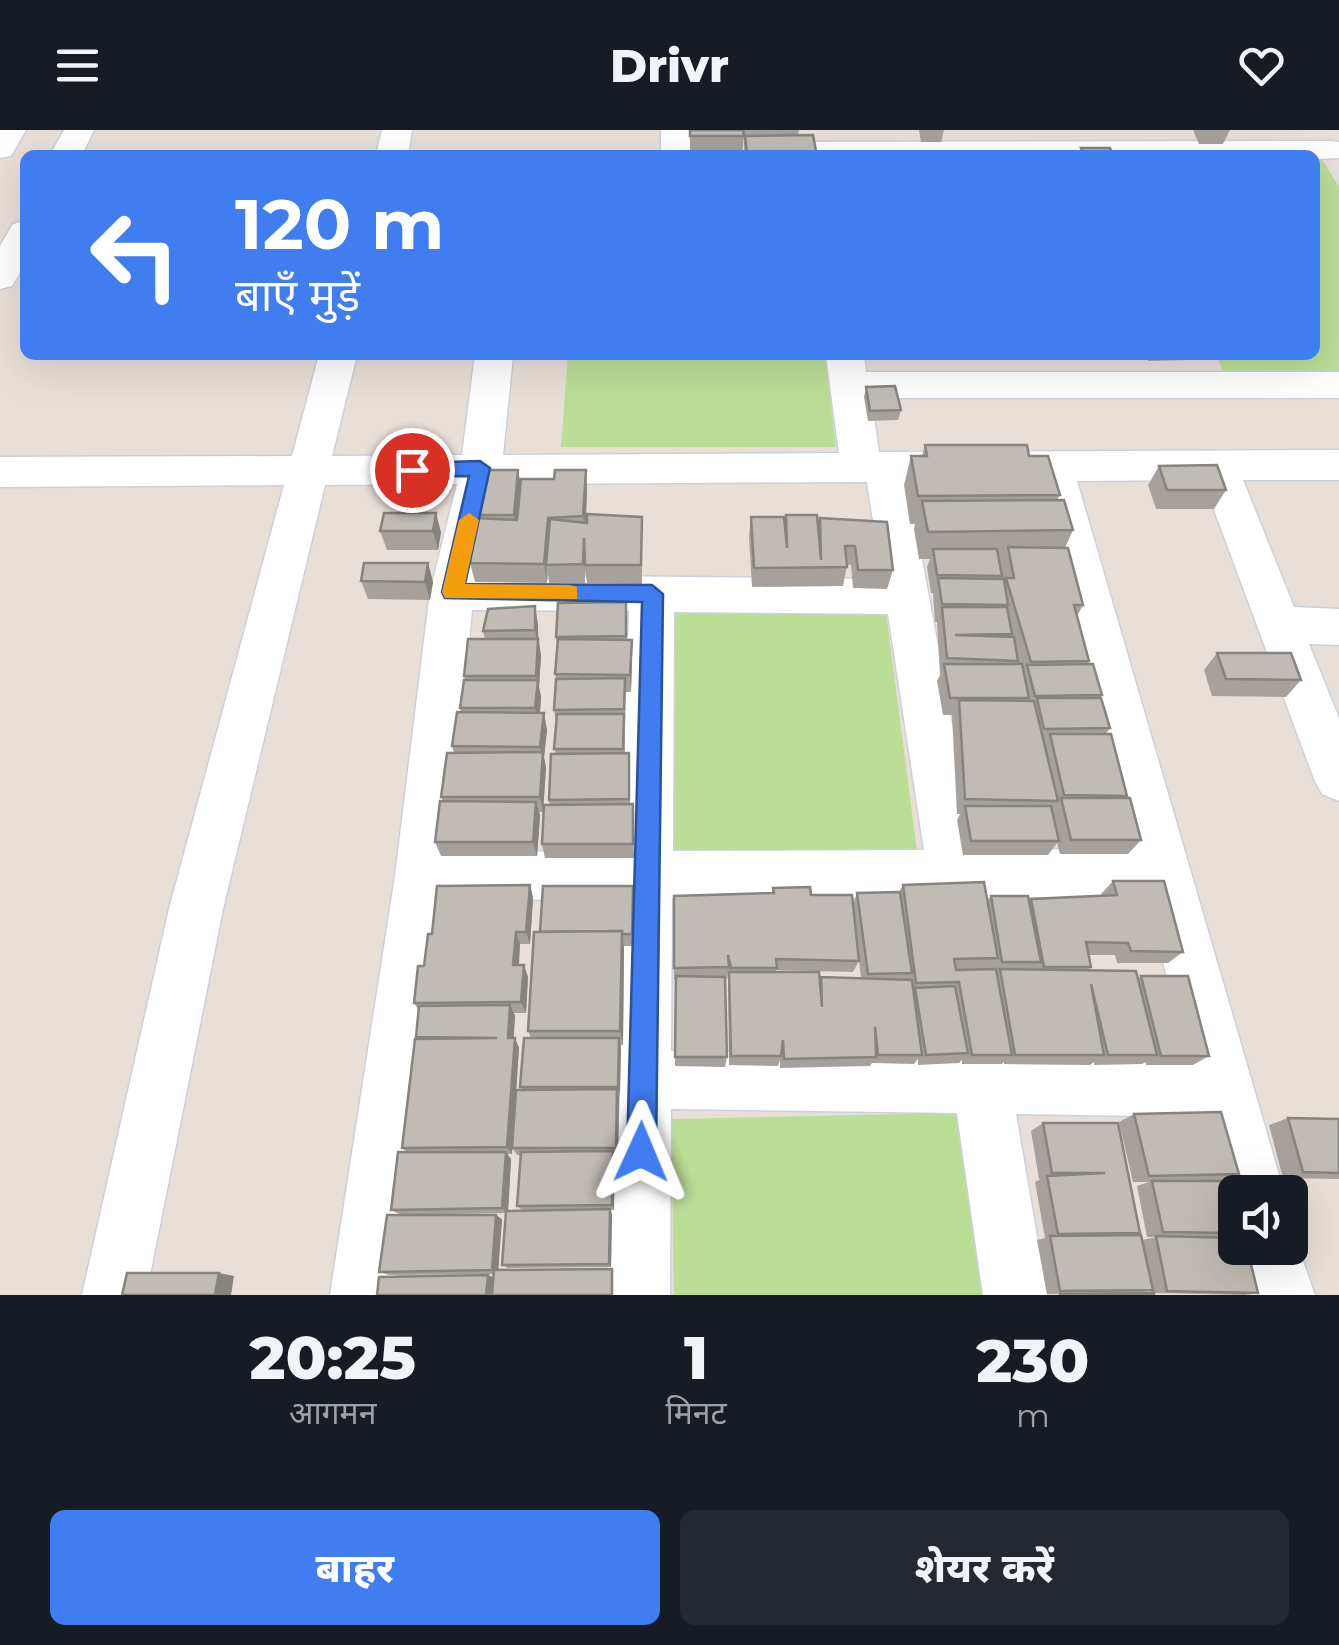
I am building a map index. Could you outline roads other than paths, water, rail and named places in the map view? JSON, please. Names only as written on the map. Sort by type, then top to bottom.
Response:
[{"type":"street","points":[[0,149],[11,130]]},
{"type":"street","points":[[814,145],[889,150]]},
{"type":"street","points":[[1222,150],[1330,147]]},
{"type":"street","points":[[0,278],[20,240]]},
{"type":"street","points":[[114,1295],[196,908],[337,360]]},
{"type":"street","points":[[362,1295],[421,876],[452,592],[480,468],[493,360]]},
{"type":"street","points":[[953,872],[904,598],[848,370],[1205,370],[1339,384]]},
{"type":"street","points":[[0,472],[309,474],[480,468],[1339,464]]},
{"type":"street","points":[[1052,465],[1249,1175]]},
{"type":"street","points":[[1217,465],[1339,779]]},
{"type":"street","points":[[452,592],[904,598]]},
{"type":"street","points":[[638,1295],[652,594]]},
{"type":"street","points":[[1279,624],[1339,627]]},
{"type":"street","points":[[421,876],[1166,873]]},
{"type":"street","points":[[643,1080],[1225,1088]]},
{"type":"street","points":[[982,1084],[1015,1295]]},
{"type":"street","points":[[1275,1265],[1283,1295]]}]
